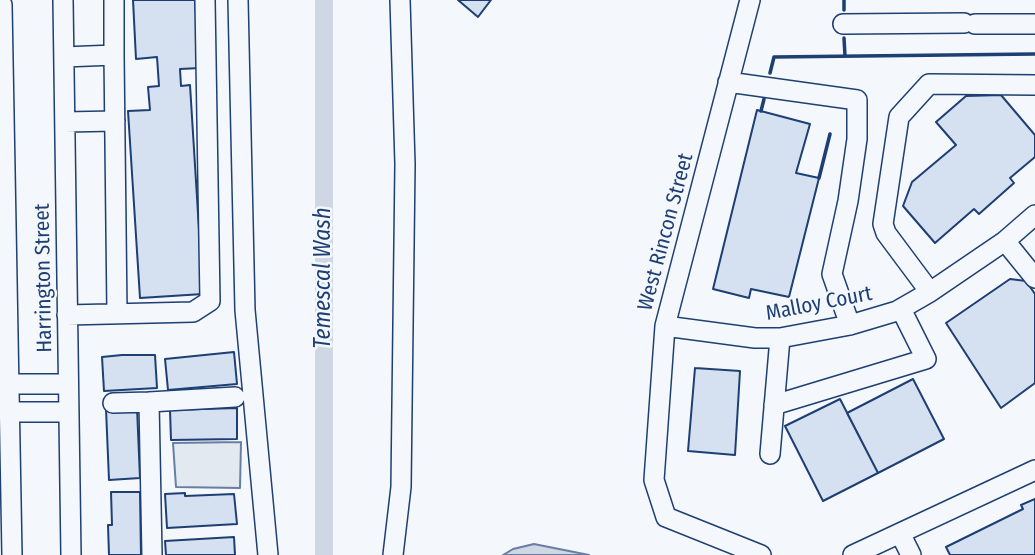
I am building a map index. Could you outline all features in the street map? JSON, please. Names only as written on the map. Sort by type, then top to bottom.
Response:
[{"type":"street","name":"Harrington Street","points":[[63,0],[71,555]]},
{"type":"street","points":[[114,0],[117,314]]},
{"type":"street","points":[[67,315],[193,312],[210,301],[205,0]]},
{"type":"street","points":[[238,0],[245,310],[268,555]]},
{"type":"street","points":[[393,555],[401,487],[405,191],[400,0]]},
{"type":"street","name":"West Rincon Street","points":[[750,0],[665,326],[654,480],[666,517],[761,555]]},
{"type":"street","points":[[1,4],[4,338],[9,384],[12,555]]},
{"type":"street","points":[[843,24],[1035,24]]},
{"type":"street","points":[[64,57],[114,55]]},
{"type":"street","points":[[729,82],[858,100],[857,139],[848,201],[832,274],[850,325]]},
{"type":"street","points":[[930,292],[886,233],[883,224],[899,117],[929,84],[1035,85]]},
{"type":"street","points":[[65,122],[115,121]]},
{"type":"street","name":"Malloy Court","points":[[665,326],[755,338],[780,338],[850,325],[901,309],[930,292],[1004,241],[1035,215]]},
{"type":"street","points":[[1004,241],[1035,278]]},
{"type":"street","points":[[774,405],[926,359],[901,309]]},
{"type":"street","points":[[769,454],[780,338]]},
{"type":"street","points":[[9,384],[68,384]]},
{"type":"street","points":[[113,403],[235,397]]},
{"type":"street","points":[[149,401],[152,555]]},
{"type":"street","points":[[9,412],[69,412]]},
{"type":"street","points":[[853,555],[1035,470]]},
{"type":"street","points":[[900,533],[911,555]]},
{"type":"shaded area","points":[[241,442],[240,488],[176,487],[173,443]]},
{"type":"shaded area","points":[[534,544],[589,555],[503,555],[513,549]]},
{"type":"building","points":[[133,0],[195,0],[200,68],[180,69],[181,86],[190,85],[203,294],[140,298],[128,111],[150,110],[148,87],[159,86],[157,57],[136,59]]},
{"type":"building","points":[[458,0],[491,0],[478,17]]},
{"type":"building","points":[[1001,95],[1035,135],[1035,157],[1010,178],[1014,183],[979,214],[974,209],[935,243],[903,206],[912,182],[956,145],[936,122],[966,96]]},
{"type":"building","points":[[757,110],[810,124],[796,173],[819,178],[789,297],[751,289],[749,298],[713,289]]},
{"type":"building","points":[[1010,279],[1026,281],[1035,294],[1035,383],[1001,408],[946,323]]},
{"type":"building","points":[[234,352],[237,384],[168,390],[165,359]]},
{"type":"building","points":[[155,355],[157,388],[104,391],[102,357]]},
{"type":"building","points":[[695,368],[740,371],[735,455],[688,451]]},
{"type":"building","points":[[913,379],[944,439],[878,473],[847,413]]},
{"type":"building","points":[[840,399],[878,473],[823,501],[785,426]]},
{"type":"building","points":[[137,408],[140,478],[109,480],[106,409]]},
{"type":"building","points":[[237,408],[237,439],[171,440],[170,410]]},
{"type":"building","points":[[111,492],[140,492],[141,555],[109,555]]},
{"type":"building","points":[[185,493],[185,496],[234,494],[237,524],[167,528],[165,494]]},
{"type":"building","points":[[1035,499],[1035,555],[950,555],[946,547],[1023,509],[1021,505]]},
{"type":"building","points":[[234,537],[235,555],[166,555],[165,541]]},
{"type":"waterway","name":"Temescal Wash","points":[[324,0],[324,555]]},
{"type":"wall","points":[[844,0],[844,10]]},
{"type":"wall","points":[[844,38],[845,56]]},
{"type":"wall","points":[[770,73],[774,57],[1035,54]]},
{"type":"wall","points":[[761,111],[764,99]]},
{"type":"wall","points":[[819,178],[830,134]]}]
